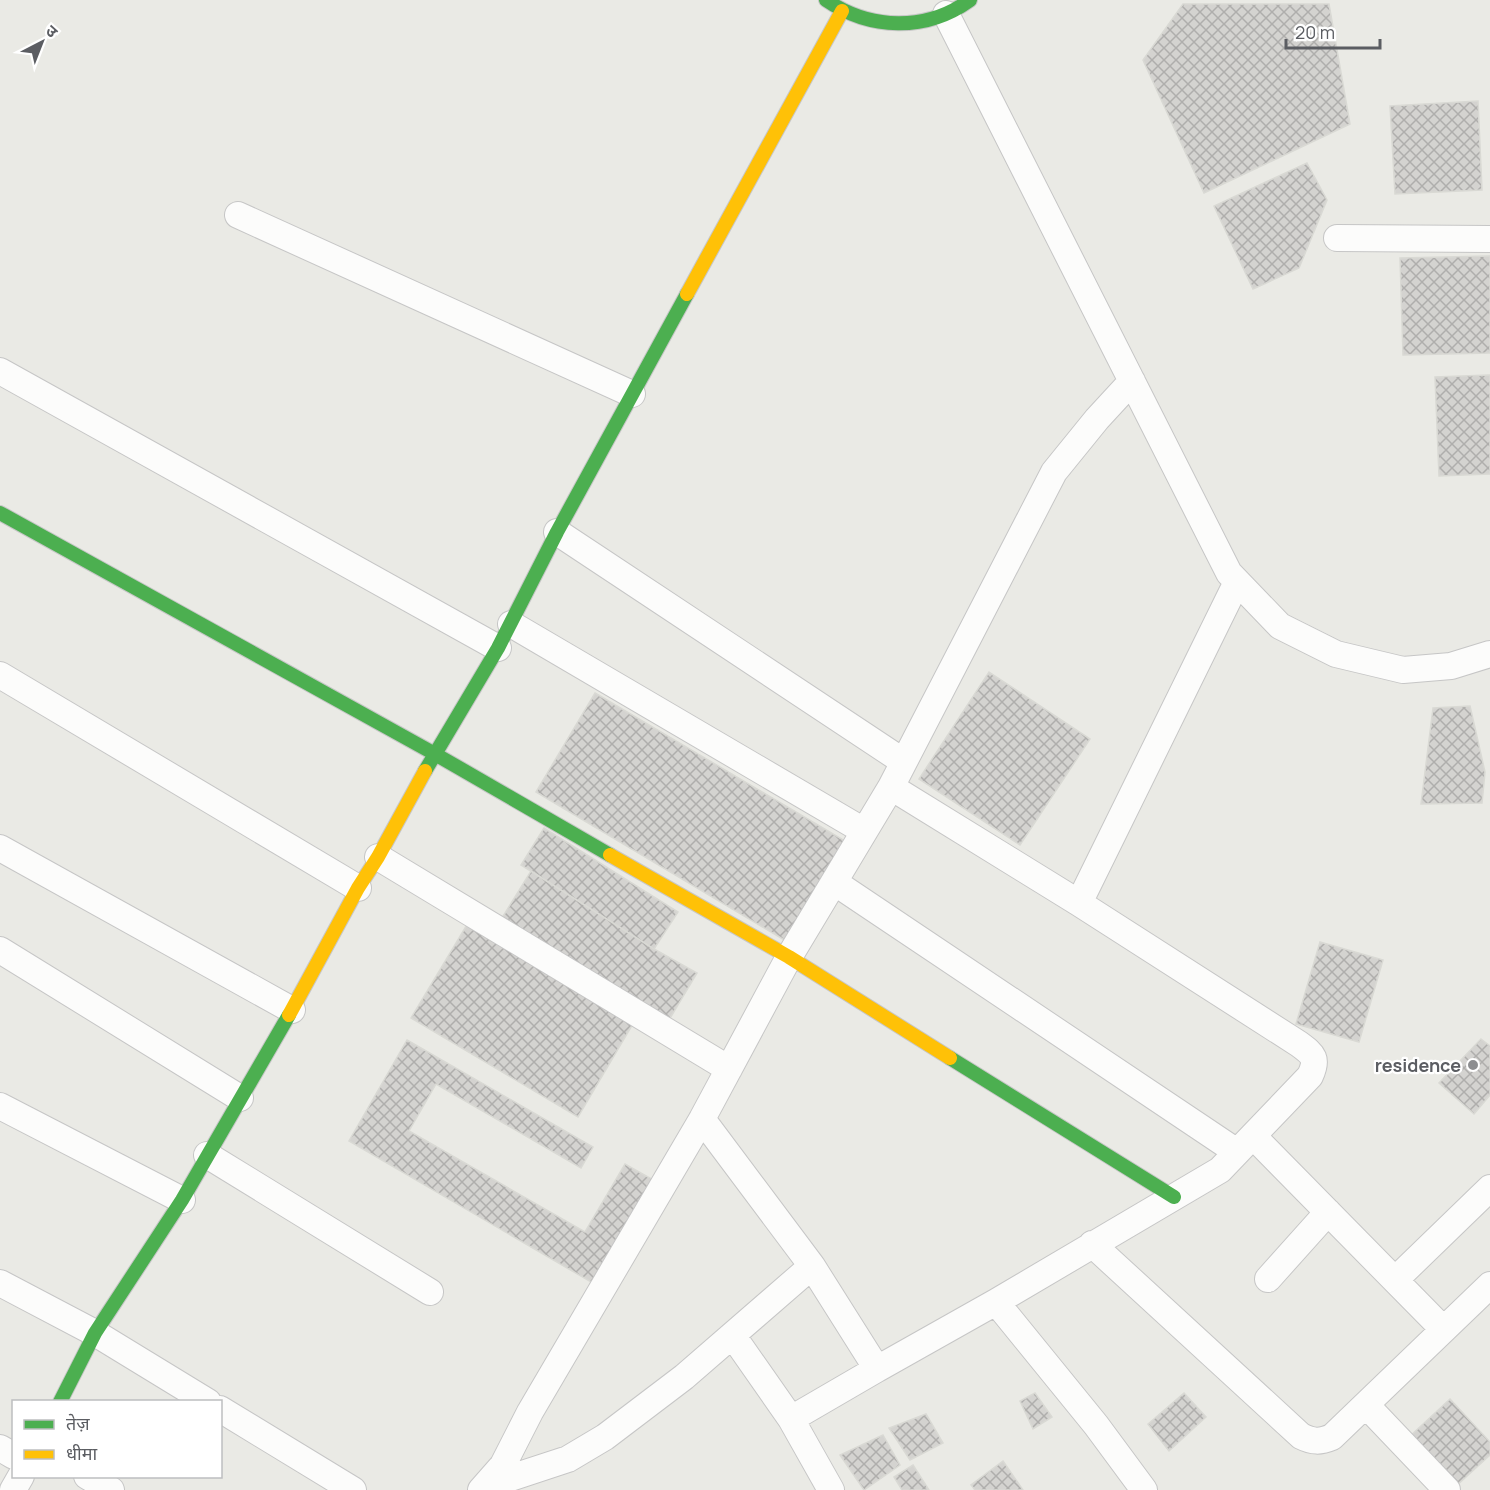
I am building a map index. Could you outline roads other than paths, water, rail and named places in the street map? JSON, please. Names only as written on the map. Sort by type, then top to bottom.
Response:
[{"type":"street","points":[[826,0],[842,11],[883,23],[926,21],[946,14],[970,0]]},
{"type":"street","points":[[61,1400],[96,1333],[182,1200],[292,1010],[358,888],[512,624],[557,532],[842,11]]},
{"type":"street","points":[[946,14],[1229,573],[1280,626],[1336,654],[1403,670],[1451,666],[1490,654]]},
{"type":"street","points":[[238,215],[632,394]]},
{"type":"street","points":[[1337,238],[1490,239]]},
{"type":"street","points":[[0,371],[498,648]]},
{"type":"street","points":[[484,1488],[503,1465],[530,1412],[702,1119],[789,957],[891,787],[1054,472],[1097,419],[1132,381]]},
{"type":"street","points":[[0,513],[435,754],[789,957],[1174,1197]]},
{"type":"street","points":[[557,532],[904,762]]},
{"type":"street","points":[[1079,903],[1238,582]]},
{"type":"street","points":[[512,624],[864,831]]},
{"type":"street","points":[[0,675],[358,888]]},
{"type":"street","points":[[791,1419],[1220,1170],[1310,1076],[1314,1067],[1315,1060],[1310,1052],[1079,903],[891,787]]},
{"type":"street","points":[[0,848],[292,1010]]},
{"type":"street","points":[[378,857],[729,1069]]},
{"type":"street","points":[[834,882],[1245,1144],[1328,1212],[1443,1329]]},
{"type":"street","points":[[0,950],[240,1098]]},
{"type":"street","points":[[0,1106],[182,1200]]},
{"type":"street","points":[[702,1119],[812,1266],[877,1369]]},
{"type":"street","points":[[207,1155],[430,1292]]},
{"type":"street","points":[[1395,1280],[1490,1188]]},
{"type":"street","points":[[1268,1279],[1328,1212]]},
{"type":"street","points":[[1092,1244],[1301,1436],[1320,1442],[1332,1437],[1366,1406],[1490,1285]]},
{"type":"street","points":[[484,1488],[568,1459],[605,1437],[684,1377],[812,1266]]},
{"type":"street","points":[[0,1283],[96,1333],[206,1400]]},
{"type":"street","points":[[996,1302],[1096,1425],[1144,1490]]},
{"type":"street","points":[[733,1336],[791,1419],[831,1490]]},
{"type":"street","points":[[1366,1406],[1448,1490]]},
{"type":"street","points":[[222,1410],[353,1490]]},
{"type":"street","points":[[90,1478],[111,1490]]},
{"type":"place","name":"residence","points":[[1473,1065]]}]
